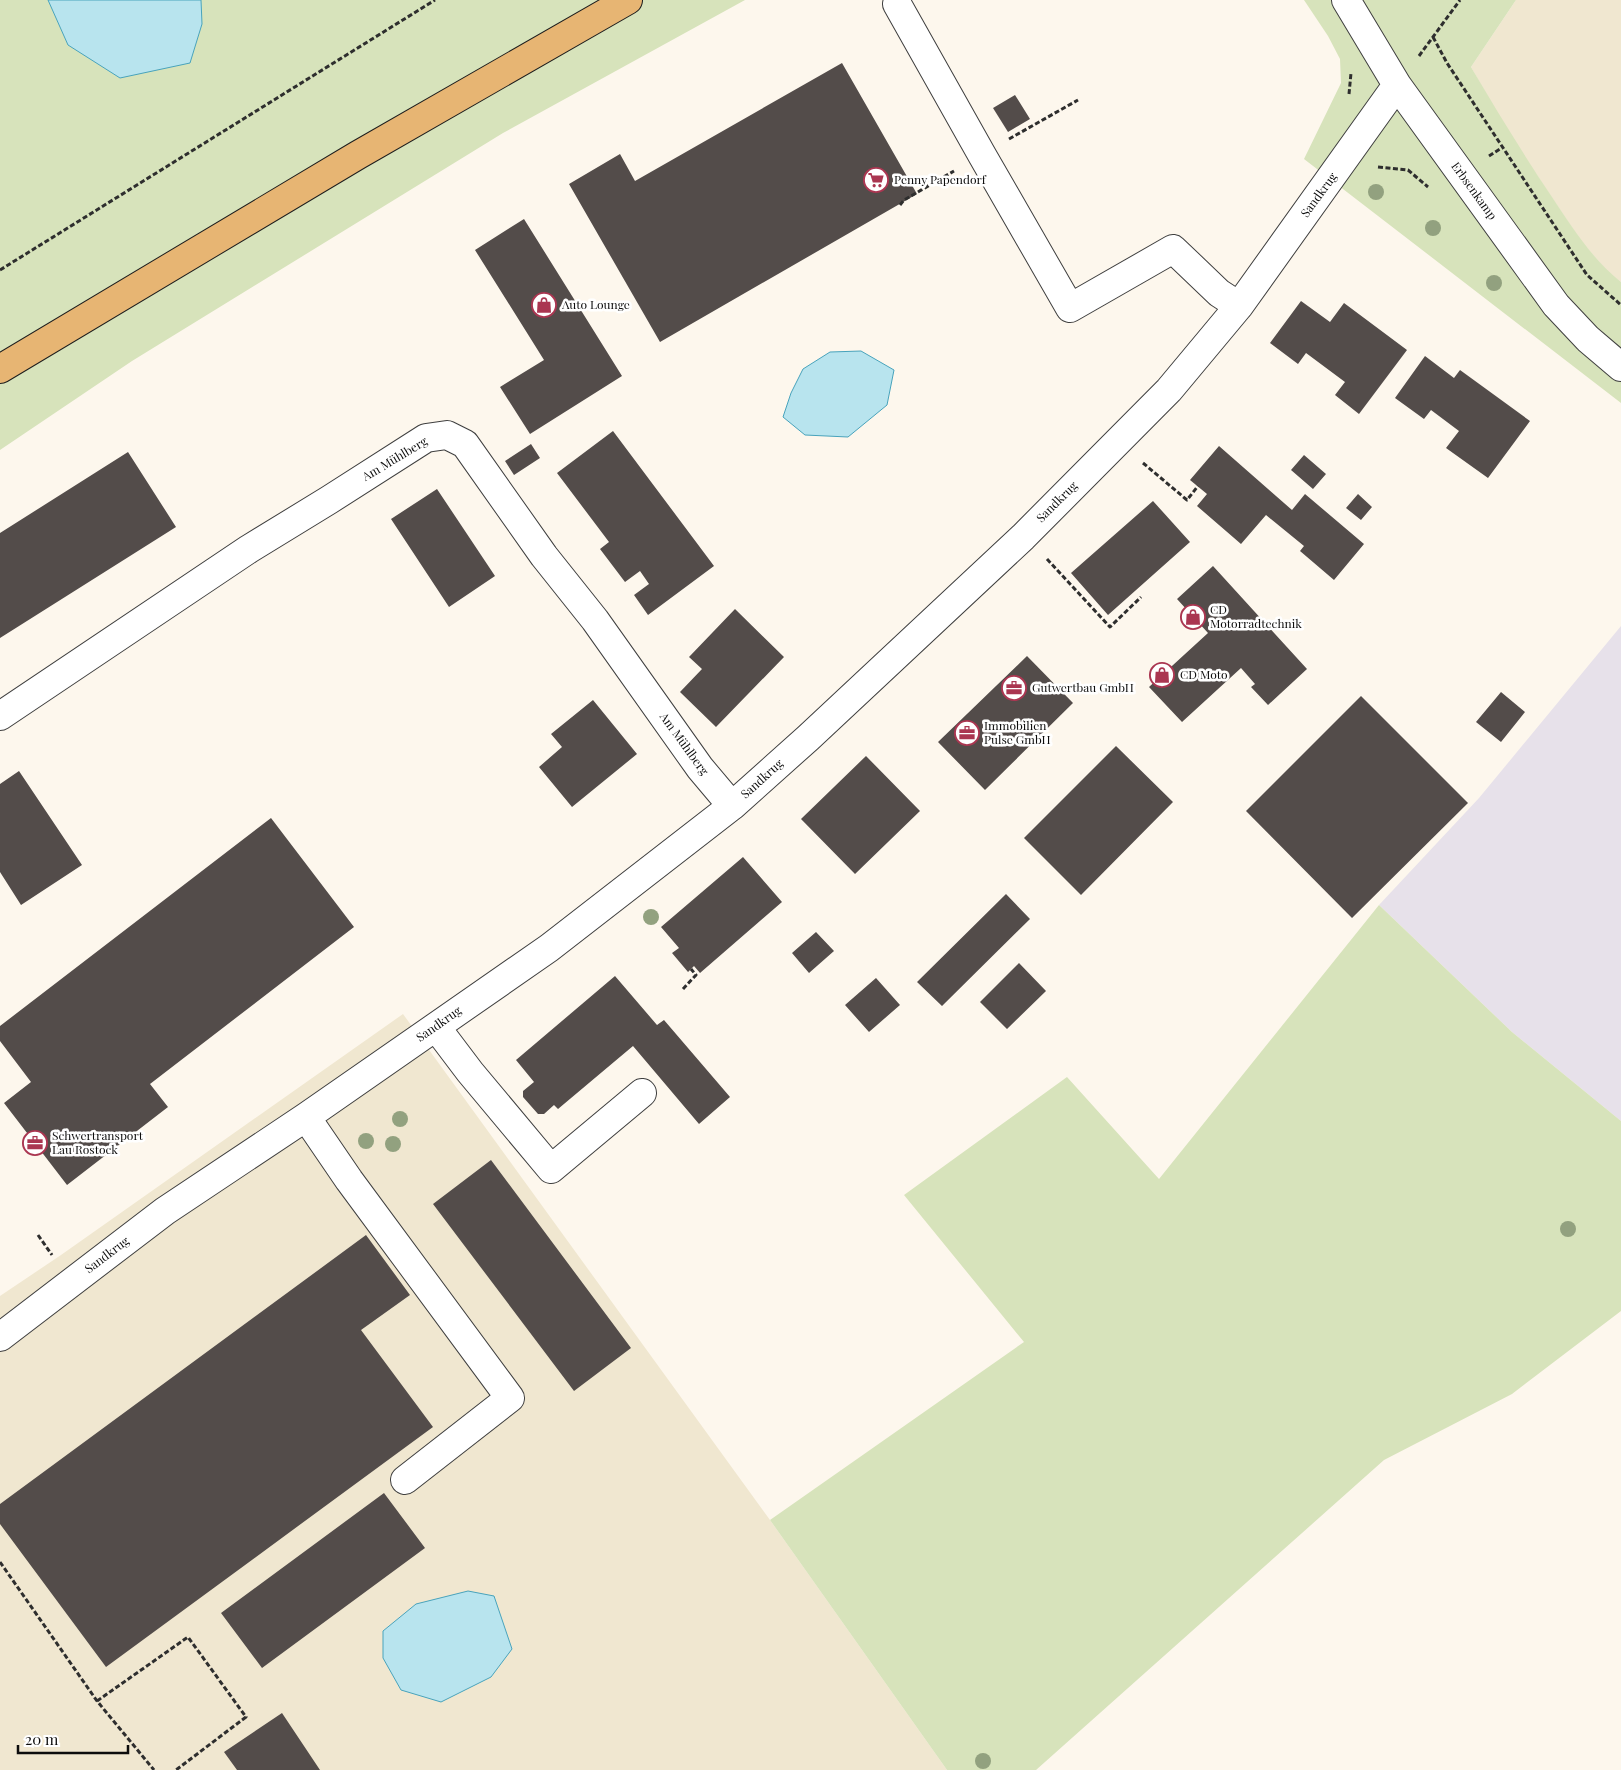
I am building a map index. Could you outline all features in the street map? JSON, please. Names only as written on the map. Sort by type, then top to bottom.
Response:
[{"type":"main road","points":[[0,369],[358,155],[628,0]]},
{"type":"street","name":"Erbsenkamp","points":[[1346,0],[1397,85],[1556,305],[1588,339],[1621,367]]},
{"type":"street","points":[[897,4],[1070,308],[1173,250],[1220,293],[1239,306]]},
{"type":"street","name":"Sandkrug","points":[[0,1337],[165,1211],[306,1117],[549,948],[732,806],[1023,537],[1168,390],[1239,306],[1397,85]]},
{"type":"street","name":"Am Mühlberg","points":[[0,716],[249,549],[426,438],[446,435],[465,444],[544,556],[595,620],[700,768],[732,806]]},
{"type":"street","points":[[436,1026],[470,1072],[551,1169],[642,1093]]},
{"type":"street","points":[[306,1117],[349,1180],[510,1398],[405,1480]]},
{"type":"path","points":[[0,270],[435,0]]},
{"type":"path","points":[[1460,0],[1433,37],[1447,63],[1587,275],[1621,305]]},
{"type":"path","points":[[1346,101],[1349,92],[1351,65]]},
{"type":"path","points":[[1377,167],[1408,170],[1429,188]]},
{"type":"path","points":[[1144,463],[1187,500],[1198,486]]},
{"type":"path","points":[[1045,558],[1110,627],[1141,597]]},
{"type":"path","points":[[683,989],[696,975],[691,969]]},
{"type":"path","points":[[38,1236],[55,1259]]},
{"type":"path","points":[[0,1562],[97,1701],[154,1770]]},
{"type":"path","points":[[97,1701],[188,1637],[246,1717],[176,1770]]},
{"type":"shaded area","points":[[1516,0],[1621,0],[1621,282],[1608,272],[1581,241],[1508,132],[1471,67]]},
{"type":"shaded area","points":[[1621,626],[1621,1121],[1512,1032],[1379,905],[1479,798]]},
{"type":"shaded area","points":[[403,1014],[770,1520],[947,1770],[0,1770],[0,1296]]},
{"type":"green space","points":[[0,0],[745,0],[503,133],[132,361],[0,450]]},
{"type":"green space","points":[[1304,0],[1516,0],[1471,67],[1520,149],[1575,231],[1601,263],[1621,282],[1621,403],[1304,159],[1341,83],[1340,59],[1328,36]]},
{"type":"green space","points":[[1379,905],[1512,1032],[1621,1121],[1621,1311],[1512,1394],[1384,1460],[1036,1770],[947,1770],[770,1520],[1024,1342],[904,1195],[1067,1077],[1159,1179]]},
{"type":"water","points":[[48,0],[201,0],[202,24],[190,63],[120,78],[68,45]]},
{"type":"water","points":[[861,351],[894,370],[887,405],[848,437],[805,435],[783,417],[791,393],[803,369],[830,352]]},
{"type":"water","points":[[468,1591],[494,1596],[512,1649],[491,1677],[441,1702],[401,1690],[383,1658],[383,1631],[416,1604]]},
{"type":"building","points":[[842,63],[917,194],[660,342],[569,184],[620,154],[635,181]]},
{"type":"building","points":[[1015,95],[1030,119],[1008,132],[993,108]]},
{"type":"building","name":"Auto Lounge","points":[[524,219],[622,376],[530,434],[500,387],[544,360],[475,250]]},
{"type":"building","points":[[1301,301],[1330,322],[1344,303],[1407,350],[1359,414],[1335,395],[1345,382],[1306,353],[1298,364],[1270,343]]},
{"type":"building","points":[[1425,356],[1454,378],[1460,370],[1530,421],[1488,478],[1446,448],[1459,431],[1431,410],[1424,419],[1395,398]]},
{"type":"building","points":[[613,431],[714,566],[648,615],[634,595],[649,584],[640,571],[625,582],[600,549],[609,542],[557,473]]},
{"type":"building","points":[[531,444],[540,458],[514,475],[505,461]]},
{"type":"building","points":[[1219,446],[1292,510],[1305,494],[1364,544],[1334,580],[1300,551],[1304,546],[1266,515],[1241,544],[1197,506],[1207,494],[1190,480]]},
{"type":"building","points":[[128,452],[176,527],[0,638],[0,533]]},
{"type":"building","points":[[1304,455],[1326,474],[1313,489],[1291,470]]},
{"type":"building","points":[[437,489],[495,576],[449,607],[391,519]]},
{"type":"building","points":[[1358,494],[1372,507],[1361,520],[1346,508]]},
{"type":"building","points":[[1153,501],[1190,542],[1108,615],[1071,573]]},
{"type":"building","points":[[1213,566],[1307,669],[1268,705],[1251,687],[1255,684],[1241,668],[1182,722],[1149,687],[1208,633],[1177,599]]},
{"type":"building","points":[[735,609],[784,657],[716,727],[680,692],[702,669],[689,657]]},
{"type":"building","points":[[1027,656],[1073,703],[985,790],[938,742]]},
{"type":"building","points":[[1501,692],[1525,712],[1501,742],[1476,722]]},
{"type":"building","points":[[1361,696],[1468,803],[1352,918],[1246,811]]},
{"type":"building","points":[[593,700],[637,754],[572,807],[539,767],[562,747],[551,734]]},
{"type":"building","points":[[1116,746],[1173,802],[1081,895],[1024,838]]},
{"type":"building","points":[[866,756],[920,811],[855,874],[801,819]]},
{"type":"building","points":[[19,771],[82,865],[21,905],[0,872],[0,784]]},
{"type":"building","points":[[271,818],[354,927],[150,1084],[168,1107],[67,1185],[4,1103],[31,1082],[0,1041],[0,1026]]},
{"type":"building","points":[[743,857],[782,902],[700,973],[694,966],[688,972],[672,953],[679,948],[661,927]]},
{"type":"building","points":[[1006,894],[1030,919],[942,1006],[917,982]]},
{"type":"building","points":[[816,932],[834,951],[809,973],[792,953]]},
{"type":"building","points":[[1019,963],[1046,991],[1007,1029],[980,1002]]},
{"type":"building","points":[[615,976],[657,1025],[664,1020],[730,1097],[699,1124],[633,1046],[558,1109],[554,1105],[544,1114],[538,1114],[523,1097],[523,1091],[534,1082],[516,1060]]},
{"type":"building","points":[[876,978],[900,1005],[869,1032],[845,1005]]},
{"type":"building","points":[[491,1160],[631,1348],[574,1391],[433,1204]]},
{"type":"building","points":[[366,1235],[410,1295],[361,1330],[433,1427],[106,1667],[0,1524],[0,1504]]},
{"type":"building","points":[[384,1493],[425,1548],[262,1668],[221,1613]]},
{"type":"building","points":[[282,1713],[320,1770],[237,1770],[224,1752]]},
{"type":"place","name":"Penny Papendorf","points":[[876,180]]},
{"type":"place","name":"Auto Lounge","points":[[544,305]]},
{"type":"place","name":"CD Motorradtechnik","points":[[1193,617]]},
{"type":"place","name":"CD Moto","points":[[1162,675]]},
{"type":"place","name":"Gutwertbau GmbH","points":[[1014,688]]},
{"type":"place","name":"Immobilien Pulse GmbH","points":[[967,733]]},
{"type":"place","name":"Schwertransport Lau Rostock","points":[[35,1143]]}]
